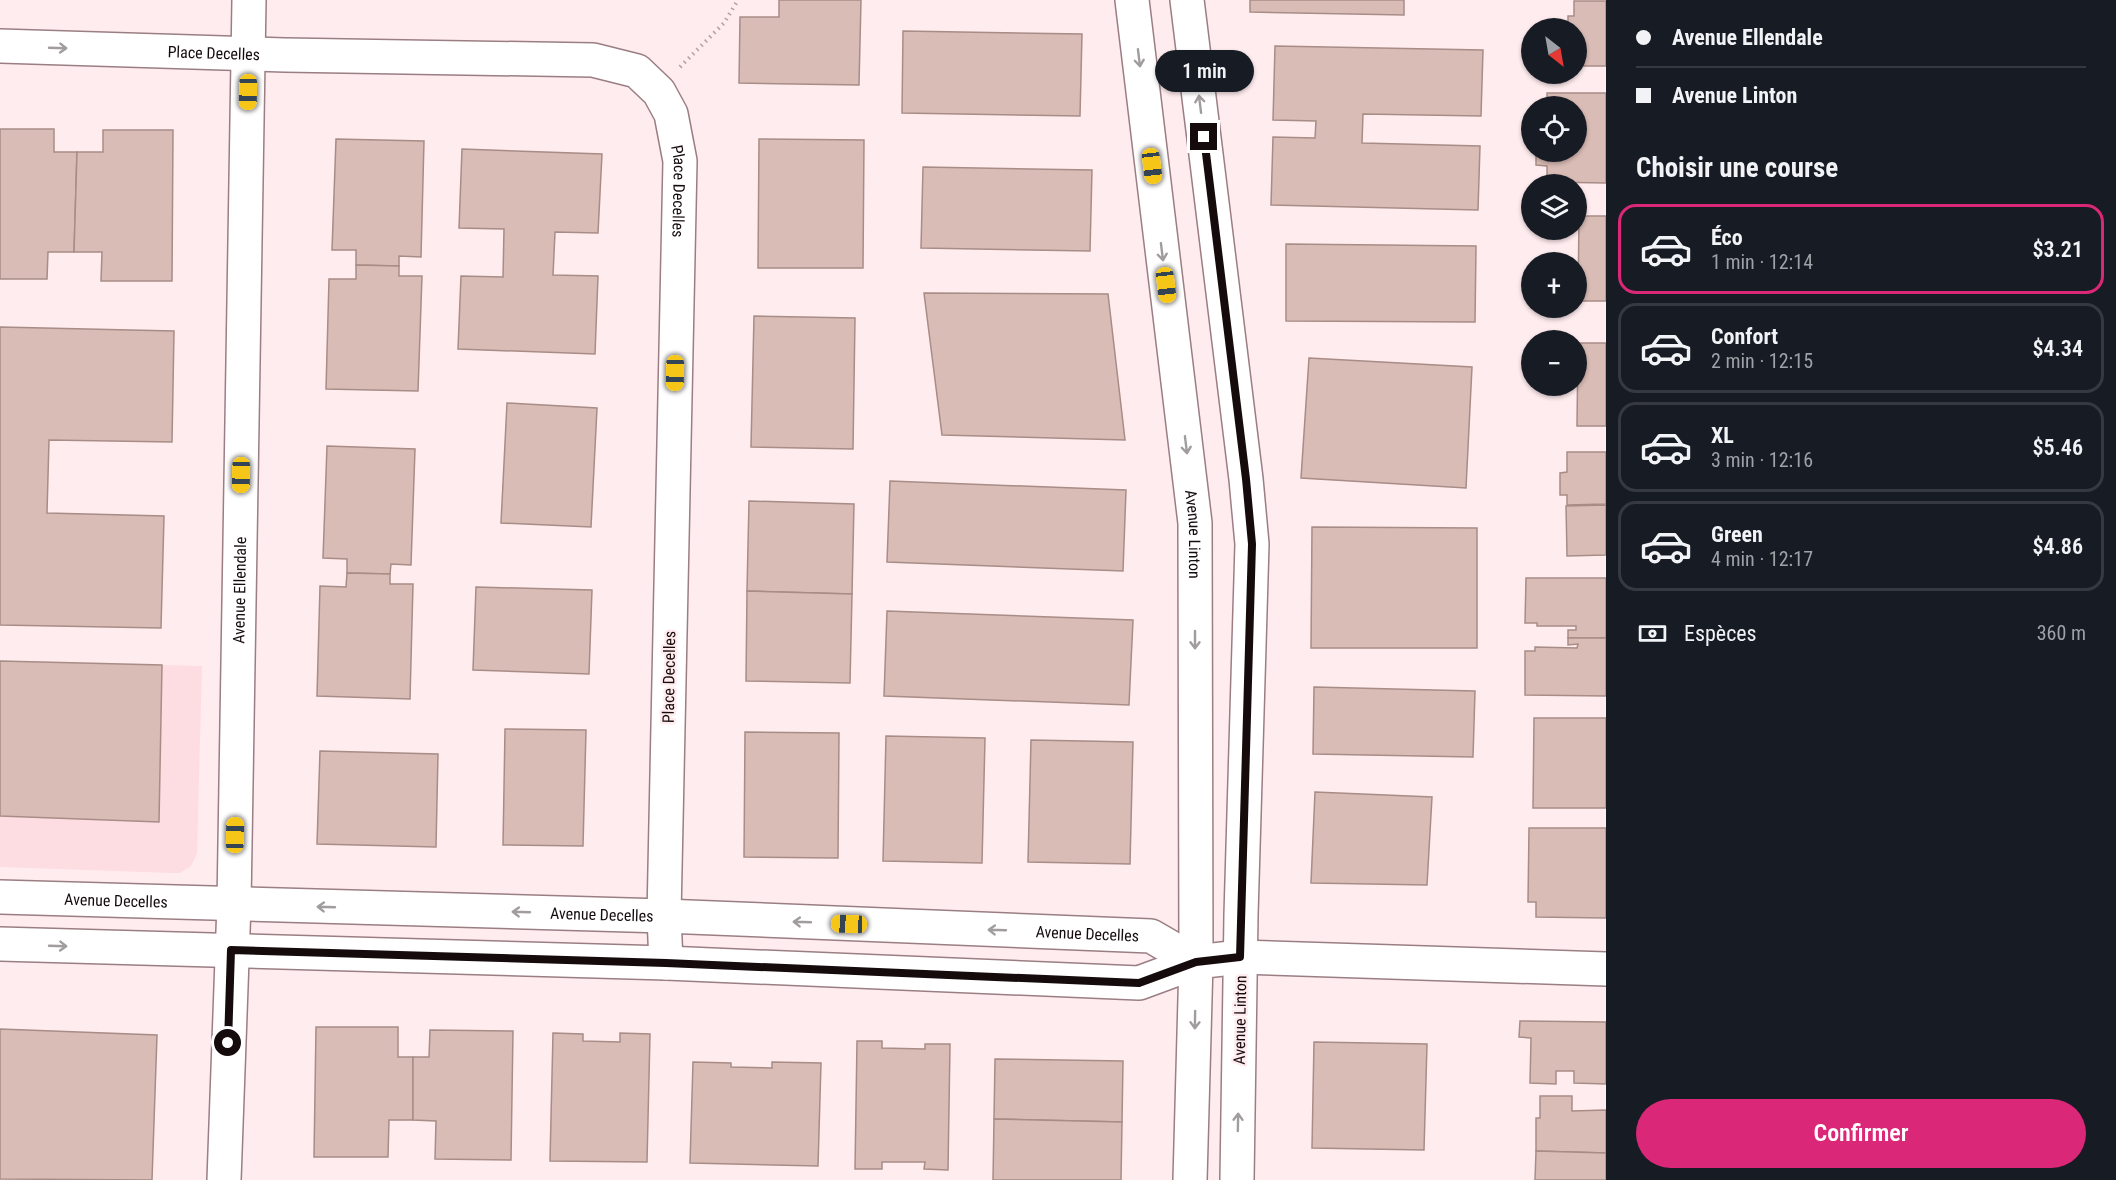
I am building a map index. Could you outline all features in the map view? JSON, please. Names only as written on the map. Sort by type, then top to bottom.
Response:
[{"type":"street","name":"Avenue Ellendale","points":[[224,1180],[234,904],[249,0]]},
{"type":"street","name":"Avenue Linton","points":[[1132,0],[1195,523],[1196,962],[1191,1180]]},
{"type":"street","name":"Avenue Linton","points":[[1187,0],[1252,544],[1240,957],[1237,1180]]},
{"type":"street","name":"Place Decelles","points":[[0,46],[249,54],[593,60],[637,71],[658,92],[671,114],[680,161],[664,916],[666,963]]},
{"type":"street","name":"Avenue Decelles","points":[[0,897],[664,916],[1150,936],[1196,962]]},
{"type":"street","points":[[0,944],[666,963],[1139,983],[1196,962],[1240,957],[1606,969]]},
{"type":"path","points":[[678,70],[724,23],[738,0]]},
{"type":"shaded area","points":[[0,661],[202,666],[197,853],[191,866],[180,873],[0,867]]},
{"type":"building","points":[[779,0],[861,0],[859,85],[739,83],[740,17],[779,17]]},
{"type":"building","points":[[1250,0],[1404,0],[1404,15],[1250,12]]},
{"type":"building","points":[[1574,1],[1606,1],[1606,66],[1587,66],[1587,18],[1568,18],[1568,16],[1574,16]]},
{"type":"building","points":[[903,31],[1082,34],[1080,116],[902,113]]},
{"type":"building","points":[[1275,46],[1483,50],[1481,116],[1363,114],[1362,143],[1480,146],[1478,210],[1271,205],[1273,137],[1315,138],[1316,121],[1273,120]]},
{"type":"building","points":[[1547,93],[1606,93],[1606,183],[1587,183],[1587,174],[1547,174],[1547,166],[1536,165],[1536,162],[1587,162],[1587,96],[1547,96]]},
{"type":"building","points":[[0,129],[54,129],[54,152],[77,152],[74,252],[48,252],[47,279],[0,279]]},
{"type":"building","points":[[103,130],[173,130],[172,281],[101,281],[102,252],[74,252],[77,152],[103,152]]},
{"type":"building","points":[[336,139],[424,141],[421,257],[399,256],[399,266],[356,265],[356,250],[332,250]]},
{"type":"building","points":[[759,139],[864,140],[863,268],[758,268]]},
{"type":"building","points":[[462,149],[602,154],[598,233],[555,232],[553,275],[598,276],[595,354],[458,349],[461,276],[503,277],[504,229],[459,228]]},
{"type":"building","points":[[923,167],[1092,170],[1090,251],[921,248]]},
{"type":"building","points":[[1587,216],[1606,216],[1606,301],[1587,301],[1587,252],[1579,252],[1579,240],[1587,240]]},
{"type":"building","points":[[1286,244],[1476,246],[1475,322],[1286,321]]},
{"type":"building","points":[[356,265],[399,266],[399,276],[422,276],[418,391],[326,389],[329,279],[356,279]]},
{"type":"building","points":[[924,293],[1108,294],[1125,440],[942,435]]},
{"type":"building","points":[[754,316],[855,318],[853,449],[751,447]]},
{"type":"building","points":[[0,327],[174,331],[172,442],[49,440],[47,513],[164,516],[161,628],[0,625]]},
{"type":"building","points":[[1587,343],[1606,343],[1606,426],[1577,426],[1577,396],[1587,396]]},
{"type":"building","points":[[1309,358],[1472,367],[1466,488],[1301,478]]},
{"type":"building","points":[[507,403],[597,408],[591,527],[501,523]]},
{"type":"building","points":[[327,446],[415,449],[411,565],[391,564],[390,574],[347,573],[347,559],[323,558]]},
{"type":"building","points":[[1567,452],[1606,452],[1606,504],[1567,505],[1567,495],[1560,495],[1560,473],[1567,472]]},
{"type":"building","points":[[890,481],[1126,490],[1123,571],[887,562]]},
{"type":"building","points":[[749,501],[854,504],[852,594],[747,591]]},
{"type":"building","points":[[1606,505],[1606,555],[1567,556],[1566,506]]},
{"type":"building","points":[[1312,527],[1477,528],[1477,648],[1311,648]]},
{"type":"building","points":[[347,573],[390,574],[390,584],[413,584],[410,699],[317,696],[320,586],[346,587]]},
{"type":"building","points":[[1526,578],[1606,578],[1606,638],[1568,638],[1568,630],[1576,630],[1576,626],[1537,626],[1537,623],[1525,623]]},
{"type":"building","points":[[476,587],[592,590],[589,674],[473,670]]},
{"type":"building","points":[[747,591],[852,594],[850,683],[746,681]]},
{"type":"building","points":[[887,611],[1133,620],[1129,705],[884,696]]},
{"type":"building","points":[[1568,638],[1606,638],[1606,696],[1525,695],[1525,651],[1535,651],[1535,647],[1577,648],[1578,644],[1568,645]]},
{"type":"building","points":[[0,661],[162,665],[159,822],[0,816]]},
{"type":"building","points":[[1314,687],[1475,691],[1473,757],[1313,754]]},
{"type":"building","points":[[1534,718],[1606,718],[1606,808],[1533,808]]},
{"type":"building","points":[[505,729],[586,730],[583,846],[503,845]]},
{"type":"building","points":[[745,732],[839,733],[838,858],[744,857]]},
{"type":"building","points":[[886,736],[985,738],[982,863],[883,861]]},
{"type":"building","points":[[1031,740],[1133,742],[1130,864],[1028,862]]},
{"type":"building","points":[[320,751],[438,754],[436,847],[317,844]]},
{"type":"building","points":[[1315,792],[1432,797],[1427,885],[1311,883]]},
{"type":"building","points":[[1529,828],[1606,828],[1606,918],[1536,917],[1536,902],[1528,902]]},
{"type":"building","points":[[1520,1021],[1606,1022],[1606,1084],[1574,1083],[1574,1071],[1556,1071],[1556,1084],[1530,1083],[1531,1038],[1519,1037]]},
{"type":"building","points":[[316,1027],[398,1027],[398,1057],[413,1057],[413,1120],[389,1120],[388,1157],[314,1157]]},
{"type":"building","points":[[0,1029],[157,1035],[152,1180],[0,1179]]},
{"type":"building","points":[[430,1030],[513,1031],[511,1160],[435,1159],[436,1121],[413,1120],[413,1057],[429,1057]]},
{"type":"building","points":[[553,1033],[583,1034],[583,1041],[620,1042],[620,1033],[650,1034],[647,1162],[550,1161]]},
{"type":"building","points":[[857,1041],[882,1041],[882,1048],[925,1049],[925,1044],[950,1044],[948,1170],[924,1169],[925,1162],[882,1162],[882,1169],[855,1169]]},
{"type":"building","points":[[1314,1042],[1427,1044],[1424,1150],[1312,1148]]},
{"type":"building","points":[[995,1059],[1123,1061],[1122,1122],[994,1119]]},
{"type":"building","points":[[693,1062],[731,1063],[731,1067],[772,1068],[772,1062],[821,1063],[818,1166],[690,1163]]},
{"type":"building","points":[[1540,1096],[1572,1096],[1572,1111],[1606,1110],[1606,1153],[1536,1151],[1536,1118],[1540,1118]]},
{"type":"building","points":[[994,1119],[1122,1122],[1121,1180],[993,1180]]},
{"type":"building","points":[[1536,1151],[1606,1153],[1606,1180],[1535,1180]]},
{"type":"route","points":[[228,1043],[231,950],[666,963],[1139,983],[1196,962],[1240,957],[1252,544],[1204,137]]}]
